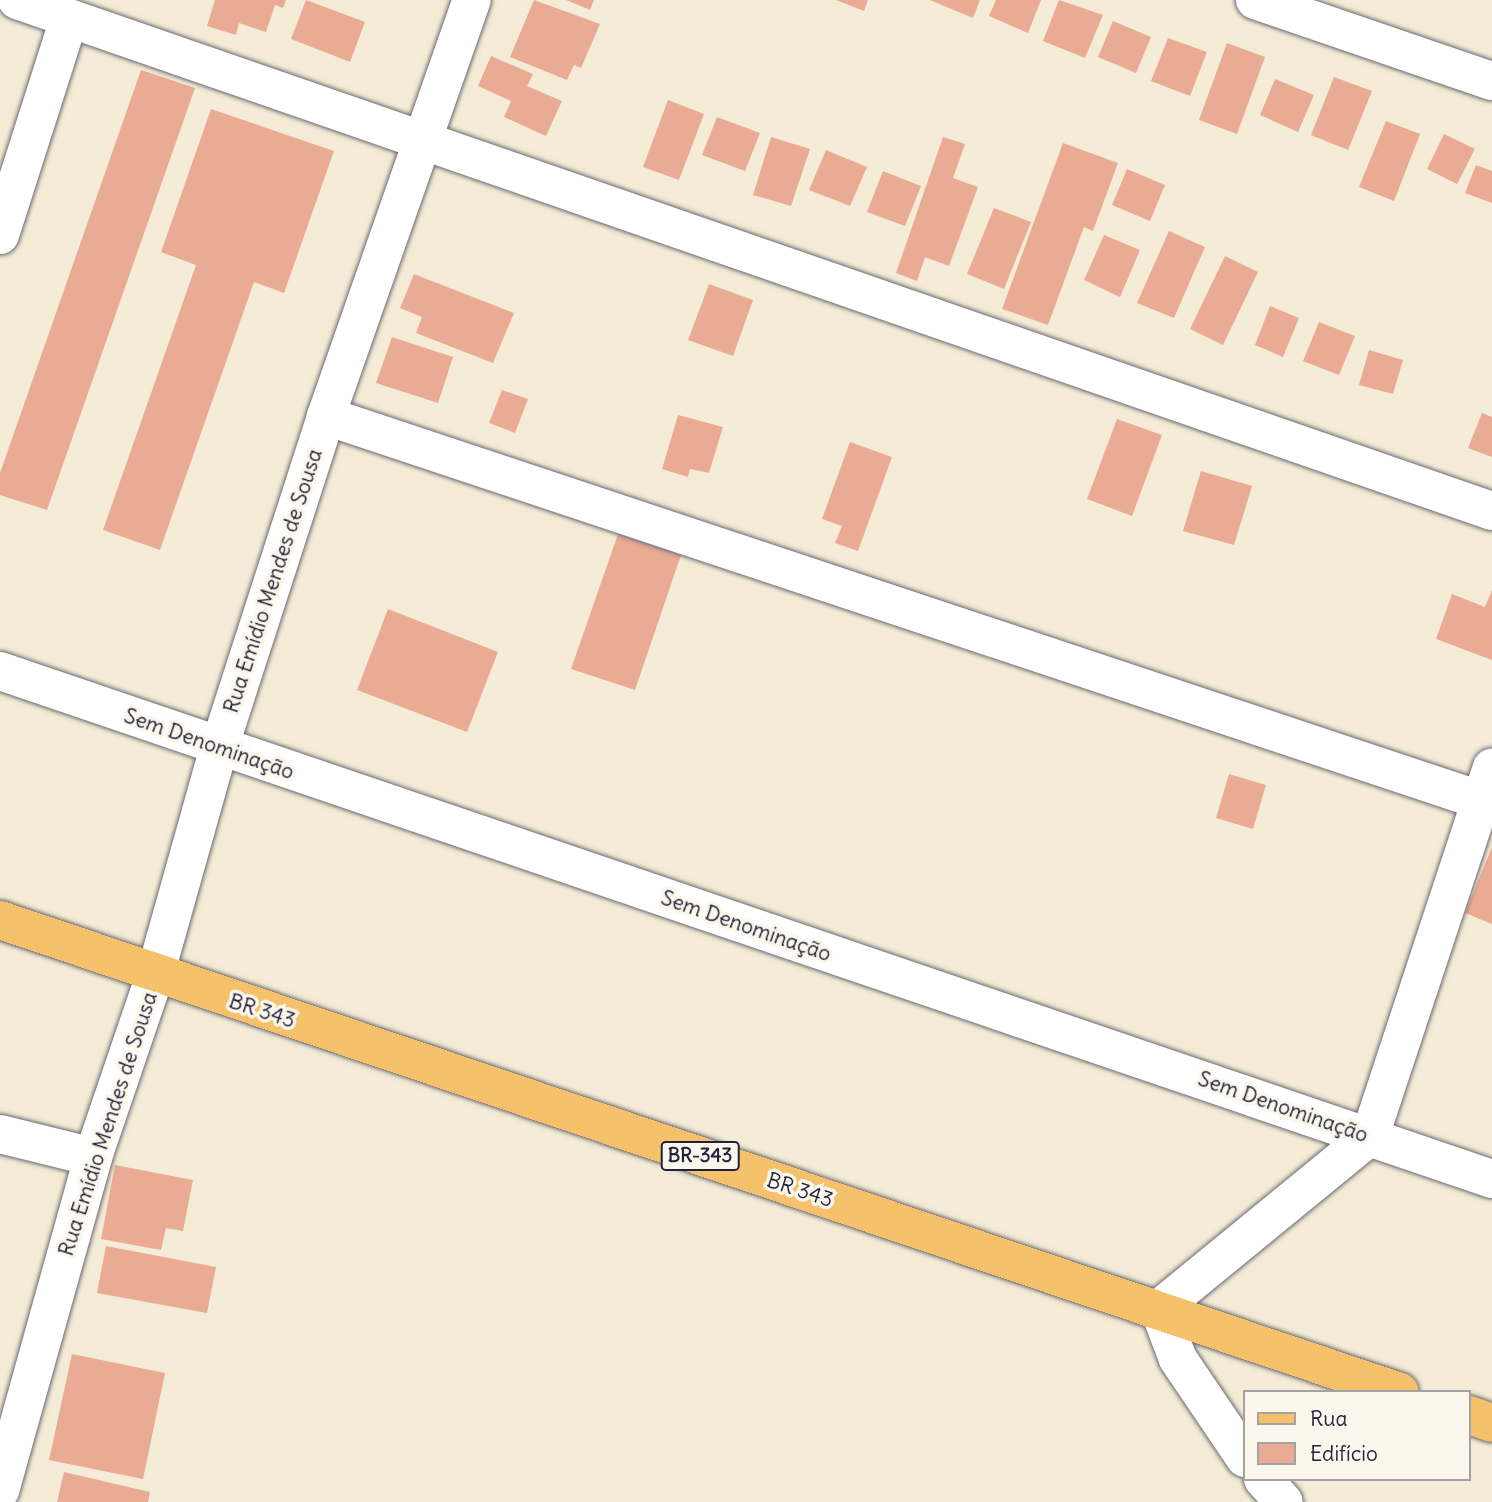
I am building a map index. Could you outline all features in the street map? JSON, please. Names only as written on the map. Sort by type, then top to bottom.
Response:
[{"type":"main road","name":"BR 343","points":[[0,920],[155,975],[1159,1309],[1394,1390]]},
{"type":"main road","points":[[1471,1416],[1492,1423]]},
{"type":"street","points":[[17,0],[1492,511]]},
{"type":"street","name":"Rua Emídio Mendes de Sousa","points":[[0,1491],[93,1157],[155,975],[219,748],[327,416],[425,143],[472,0]]},
{"type":"street","points":[[1255,0],[1492,81]]},
{"type":"street","points":[[0,235],[69,19]]},
{"type":"street","points":[[327,416],[1488,790],[1370,1136],[1159,1309],[1178,1359],[1244,1457]]},
{"type":"street","name":"Sem Denominação","points":[[0,671],[219,748],[1492,1179]]},
{"type":"street","points":[[0,1134],[93,1157]]},
{"type":"street","points":[[1266,1481],[1284,1502]]},
{"type":"building","points":[[215,0],[286,0],[283,8],[275,5],[266,32],[239,23],[236,35],[207,26]]},
{"type":"building","points":[[306,0],[365,22],[350,62],[291,39]]},
{"type":"building","points":[[534,0],[600,24],[581,68],[574,65],[567,80],[510,57]]},
{"type":"building","points":[[566,0],[594,0],[590,10]]},
{"type":"building","points":[[836,0],[868,0],[864,11]]},
{"type":"building","points":[[930,0],[980,0],[973,18]]},
{"type":"building","points":[[996,0],[1041,0],[1028,33],[989,16]]},
{"type":"building","points":[[1059,0],[1103,15],[1085,58],[1043,41]]},
{"type":"building","points":[[1113,21],[1151,37],[1136,73],[1098,57]]},
{"type":"building","points":[[1168,38],[1207,52],[1190,96],[1151,81]]},
{"type":"building","points":[[1227,43],[1265,57],[1237,134],[1199,120]]},
{"type":"building","points":[[491,56],[533,74],[527,86],[562,101],[546,136],[504,117],[511,101],[478,86]]},
{"type":"building","points":[[141,70],[195,88],[47,510],[0,495],[0,473]]},
{"type":"building","points":[[1334,77],[1372,91],[1348,150],[1311,135]]},
{"type":"building","points":[[1275,79],[1314,95],[1298,132],[1260,115]]},
{"type":"building","points":[[668,100],[704,114],[679,180],[643,167]]},
{"type":"building","points":[[211,109],[334,151],[284,293],[254,282],[160,550],[103,530],[196,265],[161,252]]},
{"type":"building","points":[[717,117],[760,133],[745,171],[702,155]]},
{"type":"building","points":[[1386,121],[1420,134],[1394,201],[1359,187]]},
{"type":"building","points":[[1444,134],[1475,149],[1457,184],[1427,169]]},
{"type":"building","points":[[771,137],[810,149],[791,206],[753,195]]},
{"type":"building","points":[[943,137],[965,144],[953,178],[978,187],[949,266],[925,257],[917,281],[896,273]]},
{"type":"building","points":[[1063,143],[1118,163],[1093,231],[1084,227],[1048,325],[1002,309]]},
{"type":"building","points":[[826,150],[867,167],[850,206],[809,190]]},
{"type":"building","points":[[1476,165],[1492,171],[1492,203],[1465,193]]},
{"type":"building","points":[[1127,169],[1165,185],[1150,221],[1112,205]]},
{"type":"building","points":[[883,171],[921,186],[905,226],[867,212]]},
{"type":"building","points":[[994,208],[1031,222],[1004,289],[967,274]]},
{"type":"building","points":[[1169,231],[1205,247],[1174,318],[1137,303]]},
{"type":"building","points":[[1104,235],[1140,250],[1120,297],[1084,280]]},
{"type":"building","points":[[1225,256],[1258,272],[1223,345],[1190,329]]},
{"type":"building","points":[[414,274],[514,313],[493,363],[416,333],[422,317],[400,308]]},
{"type":"building","points":[[709,284],[753,300],[733,356],[688,340]]},
{"type":"building","points":[[1270,306],[1299,318],[1283,357],[1255,345]]},
{"type":"building","points":[[1319,322],[1355,336],[1339,375],[1303,361]]},
{"type":"building","points":[[392,337],[453,357],[438,403],[376,383]]},
{"type":"building","points":[[1369,350],[1403,360],[1393,394],[1359,385]]},
{"type":"building","points":[[502,390],[528,399],[515,433],[489,423]]},
{"type":"building","points":[[1482,413],[1492,417],[1492,457],[1468,448]]},
{"type":"building","points":[[678,415],[723,427],[709,473],[690,469],[688,477],[662,469]]},
{"type":"building","points":[[1117,419],[1162,435],[1132,516],[1087,499]]},
{"type":"building","points":[[850,442],[892,457],[858,551],[835,543],[842,526],[822,519]]},
{"type":"building","points":[[1201,471],[1252,486],[1234,545],[1183,531]]},
{"type":"building","points":[[618,534],[681,555],[635,690],[571,669]]},
{"type":"building","points":[[1492,590],[1492,660],[1436,639],[1452,594],[1485,607]]},
{"type":"building","points":[[388,609],[498,652],[467,732],[357,690]]},
{"type":"building","points":[[1229,774],[1266,785],[1253,829],[1216,818]]},
{"type":"building","points":[[1492,847],[1492,924],[1465,913]]},
{"type":"building","points":[[115,1165],[193,1180],[183,1231],[166,1228],[161,1250],[101,1239]]},
{"type":"building","points":[[106,1246],[216,1267],[207,1313],[97,1293]]},
{"type":"building","points":[[72,1354],[165,1373],[143,1479],[49,1460]]},
{"type":"building","points":[[64,1472],[150,1492],[148,1502],[57,1502]]}]
